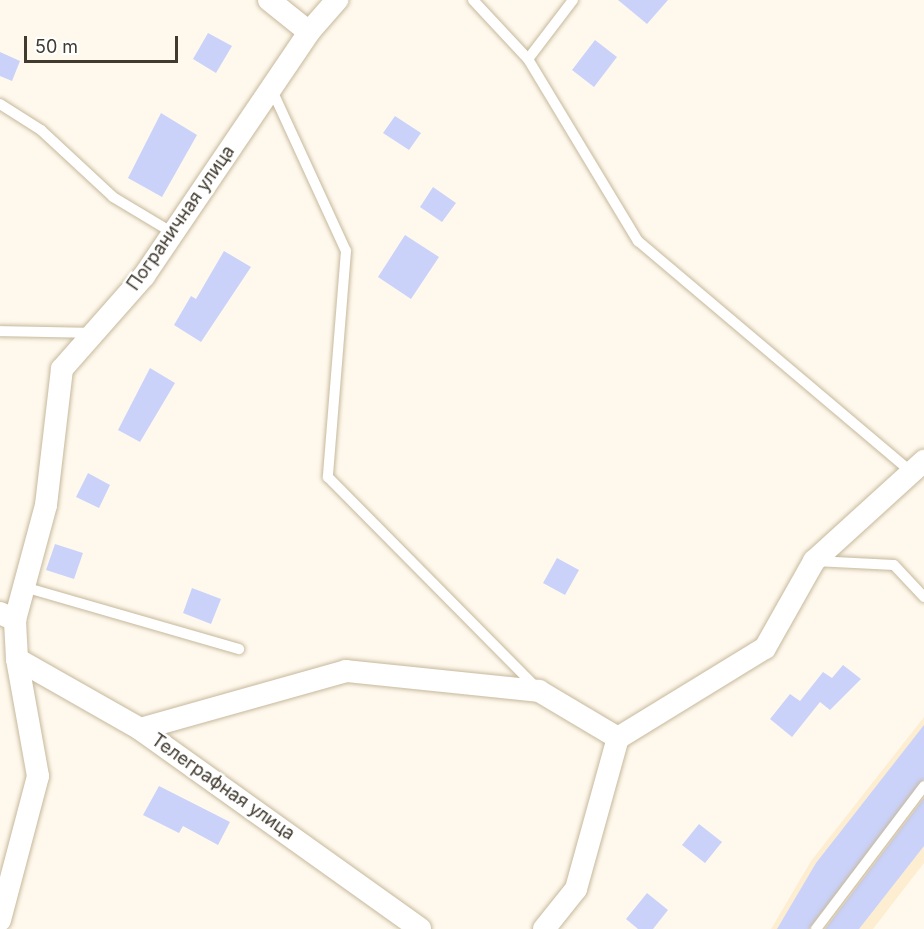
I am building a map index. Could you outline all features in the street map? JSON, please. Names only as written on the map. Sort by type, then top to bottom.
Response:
[{"type":"street","points":[[269,0],[309,32]]},
{"type":"street","name":"Пограничная улица","points":[[0,920],[38,776],[8,616],[24,587],[46,505],[62,369],[144,276],[309,32],[337,0]]},
{"type":"street","points":[[544,929],[576,889],[618,738],[765,648],[814,561],[917,465]]},
{"type":"street","name":"Телеграфная улица","points":[[17,658],[140,729],[420,929]]},
{"type":"street","points":[[140,729],[346,671],[539,691],[618,738]]},
{"type":"lane","points":[[473,0],[528,59],[638,241],[917,465]]},
{"type":"lane","points":[[528,59],[573,0]]},
{"type":"lane","points":[[271,88],[346,251],[328,477],[539,691]]},
{"type":"lane","points":[[0,104],[41,130],[112,197],[173,233]]},
{"type":"lane","points":[[0,331],[93,333]]},
{"type":"lane","points":[[814,561],[894,565],[924,597]]},
{"type":"lane","points":[[24,587],[239,649]]},
{"type":"lane","points":[[816,929],[924,786]]},
{"type":"shaded area","points":[[924,717],[924,863],[873,929],[771,929],[811,861]]},
{"type":"building","points":[[618,0],[668,0],[647,24]]},
{"type":"building","points":[[208,33],[232,46],[216,73],[193,59]]},
{"type":"building","points":[[595,40],[617,57],[594,87],[572,70]]},
{"type":"building","points":[[0,52],[20,61],[12,81],[0,76]]},
{"type":"building","points":[[161,113],[197,135],[162,197],[128,178]]},
{"type":"building","points":[[395,116],[421,133],[409,150],[383,133]]},
{"type":"building","points":[[433,187],[456,203],[442,222],[420,207]]},
{"type":"building","points":[[405,235],[439,257],[411,299],[378,277]]},
{"type":"building","points":[[224,251],[251,267],[201,342],[174,325],[191,296],[196,299]]},
{"type":"building","points":[[150,368],[175,383],[140,442],[118,430]]},
{"type":"building","points":[[88,473],[110,485],[99,508],[76,497]]},
{"type":"building","points":[[55,544],[83,553],[74,579],[46,570]]},
{"type":"building","points":[[557,558],[579,570],[565,595],[543,583]]},
{"type":"building","points":[[192,588],[221,599],[211,624],[183,613]]},
{"type":"building","points":[[843,665],[861,679],[830,710],[820,702],[792,737],[770,719],[790,694],[800,701],[823,672],[832,678]]},
{"type":"building","points":[[924,725],[924,779],[809,929],[777,929],[816,863]]},
{"type":"building","points":[[159,786],[230,822],[218,845],[183,826],[179,833],[143,815]]},
{"type":"building","points":[[924,798],[924,846],[859,929],[825,929]]},
{"type":"building","points":[[699,824],[722,842],[705,863],[682,845]]},
{"type":"building","points":[[647,893],[668,910],[653,929],[638,929],[626,919]]}]
